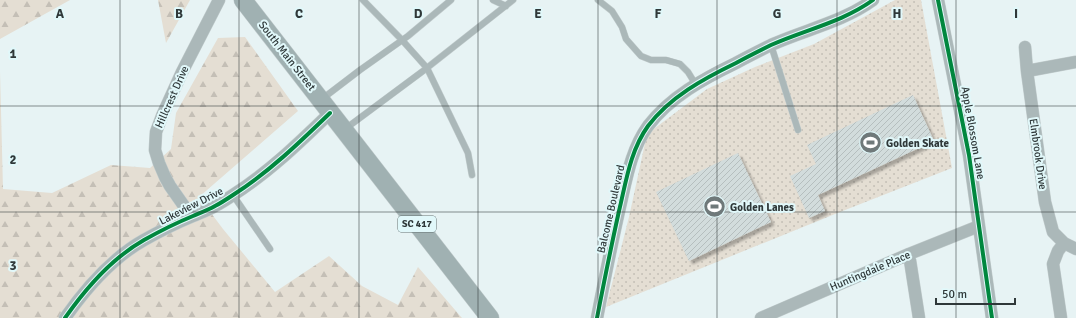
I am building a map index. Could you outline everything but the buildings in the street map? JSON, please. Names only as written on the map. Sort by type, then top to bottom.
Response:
[{"type":"main road","name":"South Main Street","points":[[243,0],[326,107]]},
{"type":"main road","name":"SC 417","points":[[326,107],[490,318]]},
{"type":"street","name":"Hillcrest Drive","points":[[192,216],[165,177],[155,150],[156,132],[182,72],[219,0]]},
{"type":"street","name":"Balcome Boulevard","points":[[597,318],[631,162],[637,145],[649,125],[674,100],[710,76],[771,45],[846,15],[873,0]]},
{"type":"street","name":"Apple Blossom Lane","points":[[938,0],[969,155],[992,318]]},
{"type":"street","name":"Elmbrook Drive","points":[[1024,47],[1045,202],[1053,232],[1064,243],[1076,249]]},
{"type":"street","points":[[1027,71],[1076,62]]},
{"type":"street","name":"Lakeview Drive","points":[[65,318],[90,285],[124,253],[143,240],[215,206],[247,186],[283,158],[326,107]]},
{"type":"street","name":"Huntingdale Place","points":[[761,318],[909,254],[979,226]]},
{"type":"street","points":[[1061,318],[1054,264],[1058,251],[1064,243]]},
{"type":"street","points":[[909,254],[918,318]]},
{"type":"lane","points":[[363,0],[427,68],[468,153],[472,175]]},
{"type":"lane","points":[[326,107],[360,70],[402,40],[451,0]]},
{"type":"lane","points":[[494,0],[506,6]]},
{"type":"lane","points":[[344,130],[427,68],[513,0]]},
{"type":"lane","points":[[598,0],[612,11],[622,27],[626,39],[641,56],[651,60],[666,60],[680,64],[688,72],[696,85]]},
{"type":"lane","points":[[771,45],[798,130]]},
{"type":"lane","points":[[233,195],[270,249]]},
{"type":"green space","points":[[0,0],[70,0],[0,39]]},
{"type":"green space","points":[[158,0],[190,0],[166,43]]},
{"type":"green space","points":[[895,0],[921,0],[952,168],[606,307],[629,217],[647,134],[707,89],[755,67],[814,44]]},
{"type":"green space","points":[[245,37],[298,111],[199,197],[223,229],[275,292],[329,256],[362,286],[398,305],[418,267],[462,318],[0,318],[0,71],[3,189],[52,193],[111,165],[150,168],[171,149],[176,113],[218,38]]},
{"type":"cycle path","points":[[597,318],[629,167],[637,146],[648,126],[666,106],[699,82],[771,45],[836,20],[861,8],[873,0]]},
{"type":"cycle path","points":[[938,0],[969,155],[992,318]]},
{"type":"cycle path","points":[[65,318],[100,274],[132,247],[174,224],[224,201],[259,177],[283,157],[330,113]]},
{"type":"place","name":"Golden Skate","points":[[870,143]]},
{"type":"place","name":"Golden Lanes","points":[[714,207]]}]
